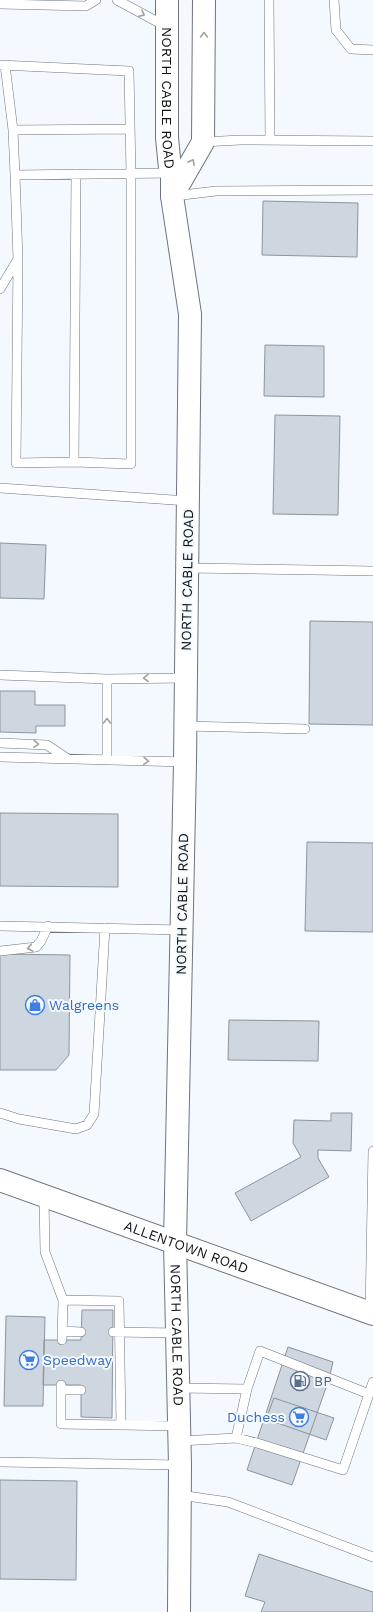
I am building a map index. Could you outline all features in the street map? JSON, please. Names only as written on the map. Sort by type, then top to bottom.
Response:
[{"type":"street","name":"NORTH CABLE ROAD","points":[[167,0],[167,138],[170,168],[172,173],[172,196],[190,314],[184,762],[175,1243],[180,1434],[180,1612]]},
{"type":"street","name":"NORTH CABLE ROAD","points":[[172,196],[203,142],[204,0]]},
{"type":"street","name":"ALLENTOWN ROAD","points":[[0,1180],[371,1314]]},
{"type":"lane","points":[[0,4],[86,6],[96,0]]},
{"type":"lane","points":[[117,0],[168,27]]},
{"type":"lane","points":[[270,0],[270,140]]},
{"type":"lane","points":[[334,0],[336,30],[351,49],[373,50]]},
{"type":"lane","points":[[2,65],[129,71],[130,128],[132,174],[131,464],[74,462],[16,463],[18,259],[13,130],[2,65]]},
{"type":"lane","points":[[13,130],[130,128]]},
{"type":"lane","points":[[203,142],[270,140],[373,141]]},
{"type":"lane","points":[[15,174],[172,173]]},
{"type":"lane","points":[[74,462],[76,174]]},
{"type":"lane","points":[[172,196],[216,192],[373,190]]},
{"type":"lane","points":[[0,289],[18,259]]},
{"type":"lane","points":[[0,488],[188,501]]},
{"type":"lane","points":[[187,568],[373,571]]},
{"type":"lane","points":[[0,675],[107,679],[185,678]]},
{"type":"lane","points":[[107,679],[107,760]]},
{"type":"lane","points":[[184,726],[305,729]]},
{"type":"lane","points":[[0,743],[47,745],[68,759]]},
{"type":"lane","points":[[0,757],[184,762]]},
{"type":"lane","points":[[0,926],[181,930]]},
{"type":"lane","points":[[0,952],[36,947],[41,941],[48,926]]},
{"type":"lane","points":[[0,1113],[19,1119],[76,1129],[86,1125],[94,1114],[105,928]]},
{"type":"lane","points":[[371,1314],[373,1151]]},
{"type":"lane","points":[[44,1197],[45,1252],[63,1300],[62,1336],[81,1332]]},
{"type":"lane","points":[[63,1300],[119,1301],[116,1333],[116,1391],[120,1424]]},
{"type":"lane","points":[[116,1333],[178,1333]]},
{"type":"lane","points":[[236,1438],[247,1389],[260,1351],[369,1394]]},
{"type":"lane","points":[[81,1390],[62,1388],[61,1424],[120,1424],[180,1434],[236,1438],[257,1443],[343,1470],[373,1382]]},
{"type":"lane","points":[[179,1388],[247,1389]]},
{"type":"lane","points":[[0,1462],[180,1464]]},
{"type":"lane","points":[[180,1495],[228,1502],[373,1557]]},
{"type":"building","points":[[263,201],[358,203],[357,257],[262,255]]},
{"type":"building","points":[[265,345],[324,346],[324,397],[264,396]]},
{"type":"building","points":[[275,415],[340,416],[338,515],[273,514]]},
{"type":"building","points":[[0,543],[46,545],[44,599],[0,598]]},
{"type":"building","points":[[310,621],[373,622],[373,725],[309,724]]},
{"type":"building","points":[[0,691],[35,691],[35,705],[65,705],[65,726],[36,726],[36,733],[0,732]]},
{"type":"building","points":[[0,813],[118,814],[118,887],[0,886]]},
{"type":"building","points":[[307,842],[373,843],[373,932],[305,931]]},
{"type":"building","name":"Walgreens","points":[[0,954],[70,955],[69,1055],[56,1070],[0,1070]]},
{"type":"building","points":[[229,1020],[319,1021],[318,1061],[228,1060]]},
{"type":"building","points":[[331,1113],[352,1113],[351,1151],[318,1150],[318,1158],[329,1177],[251,1221],[235,1193],[301,1157],[293,1143],[294,1120],[331,1121]]},
{"type":"building","points":[[82,1310],[113,1310],[112,1418],[81,1417],[81,1385],[43,1385],[44,1340],[81,1340]]},
{"type":"building","points":[[6,1316],[45,1317],[43,1406],[4,1406]]},
{"type":"building","points":[[288,1347],[333,1362],[329,1379],[292,1485],[247,1470]]},
{"type":"building","points":[[274,1398],[334,1418],[326,1440],[266,1419]]},
{"type":"building","points":[[0,1480],[77,1481],[76,1580],[0,1579]]},
{"type":"building","points":[[259,1554],[373,1592],[373,1612],[261,1612],[265,1602],[245,1596]]},
{"type":"place","name":"Walgreens","points":[[35,1005]]},
{"type":"place","name":"Speedway","points":[[29,1360]]},
{"type":"place","name":"BP","points":[[300,1381]]},
{"type":"place","name":"Duchess","points":[[299,1417]]}]
